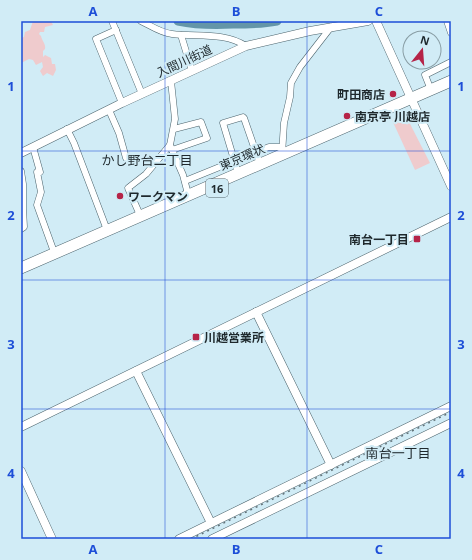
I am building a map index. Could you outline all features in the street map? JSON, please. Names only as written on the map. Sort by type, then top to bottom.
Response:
[{"type":"highway","name":"東京環状","points":[[21,272],[412,101],[451,81]]},
{"type":"highway","name":"東京環状","points":[[21,268],[54,252],[260,164],[282,150],[451,87]]},
{"type":"street","points":[[112,21],[142,94]]},
{"type":"street","points":[[141,21],[164,32],[233,40],[246,46]]},
{"type":"street","name":"入間川街道","points":[[21,153],[122,103],[246,46],[335,25],[368,21]]},
{"type":"street","points":[[376,21],[451,186]]},
{"type":"street","points":[[447,21],[451,33]]},
{"type":"street","points":[[185,180],[269,147],[282,150],[284,123],[290,97],[291,84],[300,67],[335,25]]},
{"type":"street","points":[[116,30],[96,39],[122,103]]},
{"type":"street","points":[[181,35],[192,70]]},
{"type":"street","points":[[431,90],[425,76],[451,62]]},
{"type":"street","points":[[171,81],[175,119],[171,147],[185,180],[188,194]]},
{"type":"street","points":[[109,110],[119,133],[126,158]]},
{"type":"street","points":[[238,173],[233,161],[223,124],[243,117],[244,118],[260,164]]},
{"type":"street","points":[[140,215],[128,188],[146,174],[171,147],[207,138],[201,122],[174,129]]},
{"type":"street","points":[[67,130],[74,143],[107,230]]},
{"type":"street","points":[[33,147],[40,172],[37,172],[41,195],[37,205],[54,252]]},
{"type":"street","points":[[21,171],[23,184],[24,227],[21,229]]},
{"type":"street","points":[[21,428],[451,217]]},
{"type":"street","points":[[256,312],[331,464]]},
{"type":"street","points":[[136,371],[211,524]]},
{"type":"street","points":[[179,539],[451,406]]},
{"type":"street","points":[[212,539],[451,423]]},
{"type":"street","points":[[21,471],[52,539]]},
{"type":"shaded area","points":[[33,21],[51,21],[53,25],[45,27],[44,32],[40,32],[39,34],[45,46],[43,57],[45,55],[51,58],[52,64],[55,64],[56,70],[53,76],[47,73],[43,76],[40,71],[43,67],[42,62],[36,65],[33,60],[29,59],[21,63],[21,38],[24,37],[25,32],[30,30]]},
{"type":"shaded area","points":[[405,114],[430,163],[415,170],[392,120]]},
{"type":"waterway","points":[[178,21],[212,25],[255,24],[277,21]]},
{"type":"railway","points":[[191,539],[451,412]]},
{"type":"place","name":"町田商店","points":[[393,94]]},
{"type":"place","name":"南京亭 川越店","points":[[347,116]]},
{"type":"place","name":"ワークマン","points":[[120,196]]},
{"type":"place","name":"南台一丁目","points":[[417,239]]},
{"type":"place","name":"川越営業所","points":[[196,337]]},
{"type":"district","name":"かし野台二丁目","points":[[147,160]]},
{"type":"district","name":"南台一丁目","points":[[398,453]]}]
